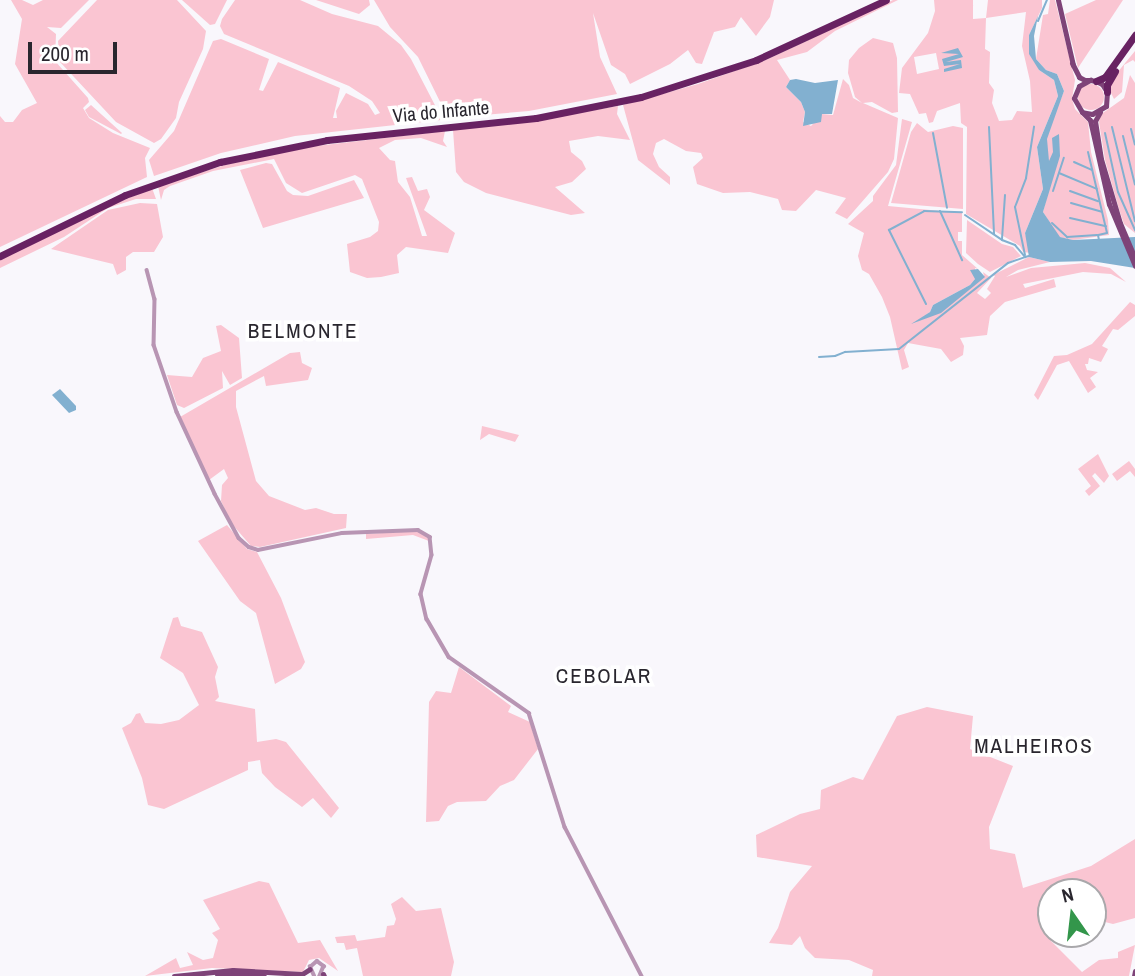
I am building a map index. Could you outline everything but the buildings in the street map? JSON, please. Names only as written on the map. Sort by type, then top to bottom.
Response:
[{"type":"highway","name":"Via do Infante","points":[[0,253],[120,192],[215,159],[327,135],[519,116],[631,95],[769,50],[876,0]]},
{"type":"highway","name":"Via do Infante","points":[[0,253],[125,195],[220,162],[327,140],[536,118],[641,97],[768,55],[886,0]]},
{"type":"highway","points":[[1093,81],[1110,71],[1135,35]]},
{"type":"highway","points":[[1107,92],[1109,81],[1135,44]]},
{"type":"main road","points":[[1058,0],[1077,89],[1075,103],[1091,123],[1097,158],[1135,266]]},
{"type":"main road","points":[[1072,63],[1079,77],[1093,81],[1107,92],[1107,103],[1095,121],[1101,159],[1122,235],[1135,258]]},
{"type":"main road","points":[[1077,89],[1093,81]]},
{"type":"main road","points":[[1082,112],[1100,112]]},
{"type":"main road","points":[[175,976],[233,970],[302,974],[310,969]]},
{"type":"main road","points":[[175,976],[220,972],[264,976]]},
{"type":"main road","points":[[193,976],[253,976]]},
{"type":"street","points":[[147,270],[155,299],[154,345],[177,412],[195,456],[227,516],[249,547],[258,550],[344,533],[418,530],[430,537],[432,555],[421,594],[427,619],[449,657],[529,713],[565,827],[642,976]]},
{"type":"street","points":[[314,976],[310,969],[312,963],[319,961],[324,966],[322,975]]},
{"type":"shaded area","points":[[11,0],[22,0],[33,5],[43,0],[89,0],[61,28],[47,27],[56,34],[55,61],[88,98],[89,102],[83,108],[89,118],[113,133],[150,148],[145,158],[147,177],[0,247],[0,116],[5,122],[13,122],[22,110],[37,103],[15,64],[22,19]]},
{"type":"shaded area","points":[[97,0],[177,0],[206,31],[203,49],[179,102],[176,118],[161,139],[154,143],[116,122],[60,62],[58,41]]},
{"type":"shaded area","points":[[182,0],[227,0],[215,24],[210,25]]},
{"type":"shaded area","points":[[235,0],[300,0],[332,14],[378,26],[401,45],[411,59],[438,111],[434,113],[441,120],[295,136],[221,153],[154,176],[149,160],[174,131],[213,41],[221,39],[269,59],[259,90],[263,91],[278,62],[340,88],[333,118],[337,118],[336,111],[346,93],[368,104],[375,115],[380,113],[372,101],[349,86],[224,34],[220,26],[222,19]]},
{"type":"shaded area","points":[[316,0],[369,0],[370,5],[359,14]]},
{"type":"shaded area","points":[[374,0],[774,0],[770,17],[756,36],[741,17],[735,27],[714,32],[702,64],[696,63],[688,50],[670,64],[630,84],[625,74],[611,65],[593,13],[600,57],[617,94],[529,111],[448,118],[418,57],[390,27]]},
{"type":"shaded area","points":[[898,0],[835,31],[807,52],[777,60],[790,80],[786,87],[801,102],[805,112],[803,122],[811,126],[822,114],[833,115],[843,79],[849,85],[853,98],[862,103],[855,97],[848,73],[849,60],[859,48],[873,38],[893,43],[897,58],[898,112],[892,113],[872,102],[863,103],[898,118],[894,159],[888,172],[847,219],[835,213],[846,198],[816,190],[796,211],[782,210],[778,199],[750,192],[723,193],[697,184],[693,167],[703,158],[701,153],[686,151],[664,139],[656,143],[653,154],[659,167],[670,177],[670,185],[638,160],[623,105],[698,84],[768,59]]},
{"type":"shaded area","points":[[934,0],[973,0],[973,19],[986,18],[988,0],[1042,0],[1042,8],[1029,35],[1039,70],[1054,80],[1058,96],[1037,147],[1043,189],[1025,233],[1031,253],[1023,252],[1020,246],[966,214],[967,127],[961,123],[960,103],[937,111],[933,122],[929,123],[926,113],[919,114],[910,94],[899,93],[902,68],[928,33],[935,11]],"holes":[[[1026,12],[1022,46],[1030,81],[1032,112],[1017,111],[1012,120],[999,121],[992,103],[994,90],[989,83],[990,52],[985,49],[986,18]],[[936,53],[939,69],[917,74],[914,57]]]},
{"type":"shaded area","points":[[1050,0],[1055,0],[1075,80],[1072,99],[1075,109],[1088,122],[1091,152],[1108,220],[1109,235],[1073,240],[1059,237],[1043,212],[1051,181],[1043,144],[1064,91],[1057,74],[1046,70],[1036,59],[1043,15],[1048,14]]},
{"type":"shaded area","points":[[1096,0],[1123,0],[1078,68],[1065,14]]},
{"type":"shaded area","points":[[1135,51],[1135,62],[1133,60],[1124,65],[1122,92],[1114,99],[1109,89],[1112,79]]},
{"type":"shaded area","points":[[1130,75],[1135,83],[1135,233],[1124,224],[1119,209],[1105,160],[1099,122],[1100,115],[1124,98]]},
{"type":"shaded area","points":[[1091,84],[1101,87],[1104,97],[1101,107],[1091,110],[1081,107],[1078,97],[1081,87]]},
{"type":"shaded area","points":[[91,105],[122,133],[89,117],[85,110]]},
{"type":"shaded area","points":[[618,106],[617,114],[630,140],[598,136],[569,141],[571,152],[582,161],[586,169],[572,182],[555,187],[585,213],[571,215],[486,193],[464,182],[456,172],[453,130],[526,122]]},
{"type":"shaded area","points":[[902,119],[912,122],[888,206],[962,213],[962,232],[958,232],[958,241],[962,241],[962,255],[978,269],[975,268],[975,279],[970,285],[933,305],[930,312],[912,325],[984,276],[983,272],[991,278],[977,293],[985,299],[991,293],[987,289],[995,276],[993,275],[1029,257],[1050,262],[1018,270],[1006,277],[1031,268],[1085,263],[1110,268],[1126,282],[1111,274],[1083,272],[1023,284],[1025,288],[1054,279],[1056,287],[1005,302],[990,316],[987,335],[960,338],[964,346],[963,355],[951,362],[941,349],[908,343],[904,350],[909,367],[902,370],[890,317],[869,274],[862,270],[858,256],[864,233],[848,224],[873,201],[873,196],[896,165]]},
{"type":"shaded area","points":[[917,123],[928,132],[953,126],[963,128],[963,209],[891,203],[911,132]]},
{"type":"shaded area","points":[[445,131],[443,141],[447,147],[421,138],[395,140],[379,148],[390,160],[395,161],[398,182],[410,197],[422,236],[427,236],[406,178],[412,177],[418,191],[427,189],[430,197],[424,210],[455,233],[448,253],[406,247],[397,255],[399,273],[367,278],[350,272],[347,244],[370,237],[378,231],[379,222],[362,179],[355,175],[302,193],[286,183],[274,159],[213,171],[170,186],[164,190],[161,200],[158,186],[225,165],[290,149]]},
{"type":"shaded area","points":[[272,164],[287,191],[293,195],[308,196],[354,180],[364,198],[263,228],[240,170]]},
{"type":"shaded area","points":[[152,188],[156,199],[136,199],[108,208],[64,237],[0,268],[0,260],[79,219]]},
{"type":"shaded area","points":[[140,203],[157,204],[163,237],[154,252],[133,252],[126,257],[126,270],[117,275],[113,264],[51,249],[108,210]]},
{"type":"shaded area","points":[[967,220],[1002,244],[1013,247],[1021,256],[990,272],[978,264],[966,253]]},
{"type":"shaded area","points":[[1130,302],[1135,305],[1135,316],[1118,330],[1113,329],[1102,346],[1108,349],[1101,362],[1089,358],[1088,364],[1085,364],[1087,370],[1098,372],[1090,378],[1096,387],[1088,393],[1069,361],[1057,365],[1038,400],[1034,395],[1054,356],[1067,355],[1092,344]]},
{"type":"shaded area","points":[[221,325],[239,338],[242,378],[230,385],[222,371],[223,388],[184,408],[177,405],[167,375],[192,377],[203,358],[221,351],[216,326]]},
{"type":"shaded area","points":[[300,352],[302,363],[312,368],[308,380],[266,386],[264,376],[236,391],[236,407],[256,481],[269,496],[305,510],[316,508],[334,514],[347,514],[346,528],[260,547],[251,546],[232,524],[221,501],[222,485],[228,478],[224,469],[209,480],[180,417],[290,353]]},
{"type":"shaded area","points":[[482,426],[519,435],[515,442],[489,434],[480,440]]},
{"type":"shaded area","points":[[1098,454],[1109,476],[1104,483],[1095,473],[1092,476],[1100,486],[1089,496],[1085,491],[1091,486],[1078,469]]},
{"type":"shaded area","points":[[1129,461],[1135,469],[1135,477],[1130,471],[1117,481],[1112,474]]},
{"type":"shaded area","points":[[227,525],[247,549],[257,552],[281,598],[305,662],[301,669],[275,684],[256,613],[240,601],[198,541]]},
{"type":"shaded area","points":[[417,531],[427,535],[429,541],[413,535],[366,539],[366,534]]},
{"type":"shaded area","points":[[178,617],[181,626],[202,632],[218,667],[215,677],[219,697],[215,701],[255,709],[257,742],[276,739],[286,742],[339,808],[331,818],[313,798],[302,807],[275,787],[262,773],[260,760],[248,762],[248,770],[164,809],[148,805],[142,778],[122,728],[131,723],[136,714],[140,713],[145,723],[161,724],[179,720],[199,705],[183,673],[160,658],[173,618]]},
{"type":"shaded area","points":[[459,667],[511,706],[508,712],[530,722],[538,749],[514,780],[500,786],[486,801],[457,802],[448,806],[439,821],[426,822],[429,702],[436,691],[451,693]]},
{"type":"shaded area","points":[[927,707],[973,716],[970,749],[1013,766],[989,827],[990,849],[1015,854],[1023,888],[1037,883],[1037,948],[1058,948],[1082,972],[1099,960],[1118,958],[1118,952],[1135,945],[1129,976],[872,976],[873,970],[849,960],[815,958],[805,948],[800,936],[792,945],[769,943],[778,928],[790,892],[812,866],[757,857],[756,835],[800,814],[820,809],[821,790],[853,777],[863,780],[897,716]]},
{"type":"shaded area","points":[[1135,839],[1135,918],[1113,924],[1107,922],[1107,878],[1054,878],[1091,866]]},
{"type":"shaded area","points":[[259,881],[269,883],[298,943],[320,940],[338,971],[319,958],[309,960],[303,972],[212,968],[145,976],[176,958],[180,968],[193,965],[187,952],[203,960],[213,958],[218,940],[212,933],[220,929],[203,900]]},
{"type":"shaded area","points":[[402,897],[416,911],[441,908],[454,962],[451,976],[363,976],[357,948],[346,950],[344,943],[337,943],[335,937],[355,935],[357,941],[385,937],[387,926],[394,925],[396,919],[391,904]]},
{"type":"water","points":[[1038,16],[1034,36],[1036,59],[1046,70],[1057,74],[1064,91],[1047,139],[1049,161],[1053,152],[1052,138],[1059,134],[1060,156],[1043,212],[1060,237],[1073,240],[1135,237],[1135,268],[1091,261],[1050,262],[1029,257],[1025,233],[1043,189],[1037,147],[1058,96],[1054,80],[1039,70],[1029,54],[1029,35]]},
{"type":"water","points":[[958,48],[963,57],[946,62],[961,60],[962,68],[944,72],[944,69],[960,64],[944,66],[942,59],[959,54],[941,53]]},
{"type":"water","points":[[790,80],[815,83],[838,80],[832,114],[822,114],[821,122],[803,126],[805,112],[801,102],[786,87]]},
{"type":"water","points":[[978,269],[985,277],[941,313],[911,324],[930,312],[933,305],[970,285],[975,279],[970,270]]},
{"type":"water","points":[[60,389],[76,406],[76,410],[69,413],[52,395]]},
{"type":"waterway","points":[[1038,21],[1047,0]]},
{"type":"waterway","points":[[989,127],[994,234]]},
{"type":"waterway","points":[[1025,255],[1015,207],[1026,178],[1034,127]]},
{"type":"waterway","points":[[1112,127],[1135,221]]},
{"type":"waterway","points":[[1131,129],[1135,145]]},
{"type":"waterway","points":[[933,133],[947,208]]},
{"type":"waterway","points":[[1105,133],[1118,192],[1135,230]]},
{"type":"waterway","points":[[1123,136],[1135,185]]},
{"type":"waterway","points":[[1088,152],[1107,233],[1098,235],[1099,240]]},
{"type":"waterway","points":[[1053,191],[1064,158]]},
{"type":"waterway","points":[[1074,162],[1092,170]]},
{"type":"waterway","points":[[1059,173],[1097,189]]},
{"type":"waterway","points":[[1070,191],[1098,201]]},
{"type":"waterway","points":[[1002,239],[1005,195]]},
{"type":"waterway","points":[[1071,203],[1102,212]]},
{"type":"waterway","points":[[926,304],[889,230],[924,211],[962,212]]},
{"type":"waterway","points":[[940,211],[962,260]]},
{"type":"waterway","points":[[965,215],[1002,240],[1015,245],[1025,257],[1029,256]]},
{"type":"waterway","points":[[1070,218],[1106,226]]},
{"type":"waterway","points":[[1052,223],[1067,237],[1097,235]]},
{"type":"waterway","points":[[819,357],[845,352],[899,349],[1008,263],[1025,257]]},
{"type":"district","name":"BELMONTE","points":[[303,331]]},
{"type":"district","name":"CEBOLAR","points":[[604,676]]},
{"type":"district","name":"MALHEIROS","points":[[1034,746]]}]
